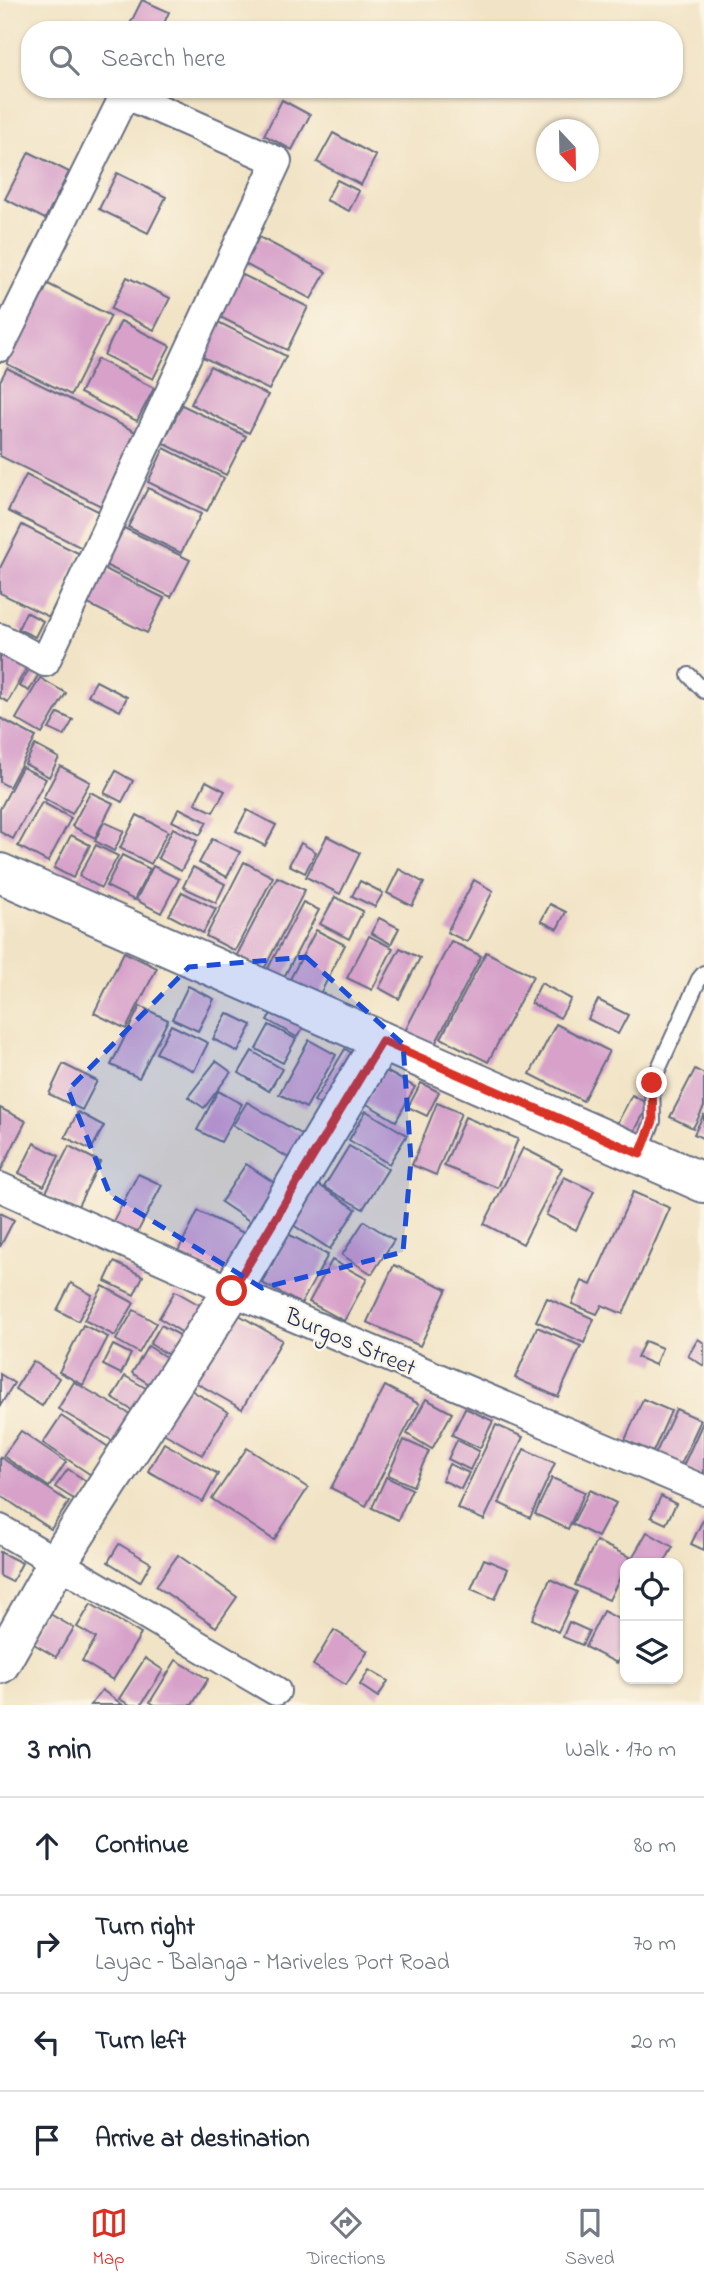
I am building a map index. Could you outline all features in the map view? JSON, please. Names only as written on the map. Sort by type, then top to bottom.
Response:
[{"type":"main road","points":[[0,873],[704,1183]]},
{"type":"main road","points":[[0,1664],[57,1563],[232,1291],[382,1041]]},
{"type":"street","points":[[0,347],[123,98]]},
{"type":"street","points":[[0,638],[45,662],[276,161],[134,98]]},
{"type":"street","name":"Burgos Street","points":[[0,1187],[232,1291],[704,1490]]},
{"type":"street","points":[[0,1529],[276,1691]]},
{"type":"lane","points":[[688,675],[704,691]]},
{"type":"lane","points":[[640,1154],[653,1121],[652,1083],[699,979],[704,974]]},
{"type":"highlighted area","points":[[306,957],[403,1044],[411,1160],[403,1252],[262,1288],[110,1195],[68,1090],[189,967]]},
{"type":"building","points":[[142,0],[169,12],[165,21],[132,21]]},
{"type":"building","points":[[282,100],[310,115],[292,150],[264,135]]},
{"type":"building","points":[[333,133],[376,156],[361,185],[317,162]]},
{"type":"building","points":[[29,152],[69,172],[45,219],[5,199]]},
{"type":"building","points":[[117,173],[166,197],[148,233],[99,209]]},
{"type":"building","points":[[337,180],[359,191],[349,211],[326,200]]},
{"type":"building","points":[[259,237],[326,272],[311,299],[245,264]]},
{"type":"building","points":[[237,272],[308,307],[287,350],[216,315]]},
{"type":"building","points":[[127,277],[170,298],[154,330],[111,309]]},
{"type":"building","points":[[48,284],[111,316],[71,395],[7,364]]},
{"type":"building","points":[[121,321],[170,346],[153,379],[104,355]]},
{"type":"building","points":[[218,322],[286,356],[269,390],[201,356]]},
{"type":"building","points":[[97,359],[154,388],[137,421],[80,393]]},
{"type":"building","points":[[210,366],[268,395],[249,433],[191,404]]},
{"type":"building","points":[[7,368],[142,435],[105,508],[0,456],[0,381]]},
{"type":"building","points":[[182,405],[246,436],[226,475],[163,443]]},
{"type":"building","points":[[164,448],[224,478],[207,511],[148,482]]},
{"type":"building","points":[[26,475],[100,512],[82,548],[8,511]]},
{"type":"building","points":[[148,488],[201,514],[181,553],[128,527]]},
{"type":"building","points":[[22,525],[80,554],[49,617],[0,593],[0,568]]},
{"type":"building","points":[[124,528],[190,560],[171,597],[105,565]]},
{"type":"building","points":[[103,568],[164,598],[147,633],[86,603]]},
{"type":"building","points":[[26,612],[43,621],[35,637],[18,629]]},
{"type":"building","points":[[0,650],[28,665],[8,702],[0,698]]},
{"type":"building","points":[[31,666],[40,672],[29,691],[19,686]]},
{"type":"building","points":[[40,678],[66,693],[42,734],[16,719]]},
{"type":"building","points":[[96,681],[127,697],[120,711],[88,695]]},
{"type":"building","points":[[58,713],[73,720],[64,736],[49,729]]},
{"type":"building","points":[[0,718],[36,737],[9,787],[0,782]]},
{"type":"building","points":[[35,745],[59,758],[49,777],[25,764]]},
{"type":"building","points":[[60,766],[90,782],[72,814],[43,798]]},
{"type":"building","points":[[22,767],[46,779],[13,839],[0,832],[0,809]]},
{"type":"building","points":[[116,771],[133,781],[122,802],[104,793]]},
{"type":"building","points":[[206,781],[225,791],[213,812],[195,803]]},
{"type":"building","points":[[90,792],[113,803],[95,838],[72,826]]},
{"type":"building","points":[[42,802],[71,818],[48,862],[18,846]]},
{"type":"building","points":[[179,808],[207,822],[200,835],[172,821]]},
{"type":"building","points":[[247,810],[276,825],[265,846],[236,831]]},
{"type":"building","points":[[137,815],[168,831],[151,864],[120,848]]},
{"type":"building","points":[[104,822],[124,831],[114,851],[95,841]]},
{"type":"building","points":[[173,828],[197,841],[181,871],[158,858]]},
{"type":"building","points":[[71,835],[90,845],[73,878],[54,868]]},
{"type":"building","points":[[327,836],[360,853],[340,894],[306,877]]},
{"type":"building","points":[[212,839],[240,852],[227,877],[199,863]]},
{"type":"building","points":[[301,843],[316,852],[305,873],[289,865]]},
{"type":"building","points":[[96,845],[118,856],[101,888],[79,876]]},
{"type":"building","points":[[122,855],[150,869],[134,900],[106,886]]},
{"type":"building","points":[[244,862],[273,877],[235,951],[206,936]]},
{"type":"building","points":[[153,866],[179,879],[161,913],[136,900]]},
{"type":"building","points":[[193,867],[225,884],[216,903],[183,887]]},
{"type":"building","points":[[399,869],[424,883],[412,906],[387,893]]},
{"type":"building","points":[[277,877],[305,890],[264,969],[237,955]]},
{"type":"building","points":[[474,880],[493,891],[467,942],[447,932]]},
{"type":"building","points":[[360,881],[383,893],[375,907],[352,896]]},
{"type":"building","points":[[182,892],[216,909],[203,933],[169,915]]},
{"type":"building","points":[[335,897],[363,911],[349,939],[320,924]]},
{"type":"building","points":[[303,902],[319,910],[283,979],[267,970]]},
{"type":"building","points":[[550,904],[566,912],[557,929],[541,921]]},
{"type":"building","points":[[379,918],[399,928],[391,944],[371,933]]},
{"type":"building","points":[[316,930],[345,945],[319,996],[289,981]]},
{"type":"building","points":[[369,936],[393,948],[372,990],[347,978]]},
{"type":"building","points":[[451,941],[481,956],[434,1046],[405,1031]]},
{"type":"building","points":[[400,948],[420,958],[399,999],[379,988]]},
{"type":"building","points":[[124,952],[157,968],[126,1029],[94,1013]]},
{"type":"building","points":[[486,952],[533,976],[488,1062],[441,1038]]},
{"type":"building","points":[[541,983],[571,999],[560,1018],[531,1003]]},
{"type":"building","points":[[188,986],[214,999],[198,1031],[172,1019]]},
{"type":"building","points":[[598,1000],[628,1015],[618,1034],[588,1019]]},
{"type":"building","points":[[140,1006],[168,1020],[139,1078],[111,1065]]},
{"type":"building","points":[[273,1011],[303,1028],[297,1037],[267,1020]]},
{"type":"building","points":[[227,1013],[252,1025],[238,1052],[213,1039]]},
{"type":"building","points":[[556,1024],[609,1051],[583,1101],[530,1074]]},
{"type":"building","points":[[171,1025],[208,1043],[194,1071],[156,1053]]},
{"type":"building","points":[[269,1025],[296,1039],[283,1063],[256,1049]]},
{"type":"building","points":[[309,1040],[336,1055],[306,1108],[279,1094]]},
{"type":"building","points":[[345,1049],[367,1062],[337,1114],[314,1101]]},
{"type":"building","points":[[252,1051],[282,1069],[269,1091],[239,1073]]},
{"type":"building","points":[[216,1061],[231,1072],[204,1108],[188,1097]]},
{"type":"building","points":[[63,1064],[97,1081],[82,1110],[49,1094]]},
{"type":"building","points":[[695,1069],[704,1074],[704,1107],[693,1128],[670,1117]]},
{"type":"building","points":[[384,1070],[415,1087],[396,1121],[365,1103]]},
{"type":"building","points":[[421,1083],[439,1092],[427,1116],[408,1107]]},
{"type":"building","points":[[218,1091],[242,1104],[221,1142],[197,1130]]},
{"type":"building","points":[[632,1095],[649,1104],[631,1138],[614,1129]]},
{"type":"building","points":[[247,1102],[313,1141],[299,1164],[233,1125]]},
{"type":"building","points":[[437,1103],[461,1113],[436,1175],[412,1165]]},
{"type":"building","points":[[0,1108],[26,1121],[0,1172]]},
{"type":"building","points":[[366,1111],[407,1135],[389,1164],[349,1140]]},
{"type":"building","points":[[78,1112],[104,1126],[91,1150],[65,1137]]},
{"type":"building","points":[[704,1114],[704,1139],[694,1134]]},
{"type":"building","points":[[465,1117],[518,1139],[498,1188],[444,1166]]},
{"type":"building","points":[[34,1143],[59,1156],[44,1186],[19,1173]]},
{"type":"building","points":[[69,1146],[100,1162],[76,1210],[45,1194]]},
{"type":"building","points":[[349,1146],[388,1169],[363,1209],[324,1187]]},
{"type":"building","points":[[523,1148],[562,1168],[523,1244],[484,1224]]},
{"type":"building","points":[[246,1164],[279,1186],[254,1224],[221,1202]]},
{"type":"building","points":[[138,1174],[162,1185],[133,1241],[109,1229]]},
{"type":"building","points":[[564,1177],[594,1191],[576,1230],[546,1215]]},
{"type":"building","points":[[314,1182],[356,1209],[330,1249],[287,1221]]},
{"type":"building","points":[[633,1192],[670,1208],[623,1314],[602,1305],[597,1314],[572,1304],[582,1281],[591,1285]]},
{"type":"building","points":[[198,1211],[250,1236],[229,1278],[177,1253]]},
{"type":"building","points":[[0,1213],[14,1220],[0,1247]]},
{"type":"building","points":[[364,1221],[394,1240],[372,1274],[342,1255]]},
{"type":"building","points":[[288,1234],[328,1255],[301,1304],[262,1283]]},
{"type":"building","points":[[332,1260],[367,1279],[344,1321],[309,1302]]},
{"type":"building","points":[[114,1262],[143,1276],[134,1295],[105,1281]]},
{"type":"building","points":[[394,1265],[447,1289],[420,1346],[367,1322]]},
{"type":"building","points":[[71,1283],[92,1295],[78,1321],[57,1310]]},
{"type":"building","points":[[103,1286],[134,1303],[115,1336],[84,1320]]},
{"type":"building","points":[[175,1291],[205,1308],[188,1336],[159,1318]]},
{"type":"building","points":[[547,1298],[594,1319],[584,1343],[536,1321]]},
{"type":"building","points":[[134,1310],[156,1323],[139,1353],[116,1340]]},
{"type":"building","points":[[234,1312],[282,1340],[242,1409],[193,1381]]},
{"type":"building","points":[[83,1325],[108,1337],[83,1385],[59,1372]]},
{"type":"building","points":[[161,1325],[185,1338],[174,1358],[150,1344]]},
{"type":"building","points":[[537,1327],[581,1346],[558,1397],[515,1378]]},
{"type":"building","points":[[698,1339],[704,1343],[704,1366],[688,1356]]},
{"type":"building","points":[[645,1341],[662,1348],[655,1365],[637,1357]]},
{"type":"building","points":[[113,1345],[131,1354],[121,1374],[103,1365]]},
{"type":"building","points":[[148,1346],[177,1364],[160,1391],[132,1373]]},
{"type":"building","points":[[33,1361],[59,1378],[42,1406],[15,1389]]},
{"type":"building","points":[[0,1374],[14,1383],[0,1406]]},
{"type":"building","points":[[125,1376],[154,1393],[140,1415],[112,1398]]},
{"type":"building","points":[[74,1382],[135,1417],[118,1444],[58,1409]]},
{"type":"building","points":[[184,1386],[228,1412],[202,1455],[158,1430]]},
{"type":"building","points":[[385,1386],[419,1404],[366,1506],[331,1488]]},
{"type":"building","points":[[426,1399],[452,1413],[432,1449],[407,1434]]},
{"type":"building","points":[[643,1399],[671,1411],[653,1452],[625,1440]]},
{"type":"building","points":[[465,1408],[493,1421],[480,1448],[452,1435]]},
{"type":"building","points":[[676,1409],[701,1420],[679,1468],[654,1457]]},
{"type":"building","points":[[61,1416],[110,1448],[91,1475],[43,1443]]},
{"type":"building","points":[[704,1420],[704,1478],[682,1468]]},
{"type":"building","points":[[496,1425],[523,1437],[484,1520],[457,1508]]},
{"type":"building","points":[[21,1431],[66,1462],[49,1487],[3,1456]]},
{"type":"building","points":[[404,1440],[429,1451],[413,1486],[388,1475]]},
{"type":"building","points":[[457,1440],[479,1451],[470,1470],[448,1459]]},
{"type":"building","points":[[164,1443],[218,1474],[203,1502],[148,1471]]},
{"type":"building","points":[[247,1448],[308,1488],[274,1540],[212,1499]]},
{"type":"building","points":[[524,1449],[555,1463],[530,1518],[499,1503]]},
{"type":"building","points":[[0,1457],[69,1502],[51,1529],[0,1495]]},
{"type":"building","points":[[449,1464],[469,1473],[461,1489],[442,1480]]},
{"type":"building","points":[[68,1469],[92,1485],[80,1503],[55,1487]]},
{"type":"building","points":[[386,1477],[412,1489],[398,1520],[372,1508]]},
{"type":"building","points":[[552,1478],[585,1492],[568,1529],[535,1514]]},
{"type":"building","points":[[590,1490],[616,1503],[598,1537],[572,1524]]},
{"type":"building","points":[[661,1496],[676,1504],[666,1524],[651,1517]]},
{"type":"building","points":[[704,1518],[704,1550],[691,1544]]},
{"type":"building","points":[[647,1532],[673,1547],[667,1558],[632,1558]]},
{"type":"building","points":[[596,1541],[630,1557],[620,1558],[620,1577],[609,1600],[575,1585]]},
{"type":"building","points":[[119,1544],[151,1563],[140,1582],[108,1562]]},
{"type":"building","points":[[0,1552],[22,1563],[12,1582],[0,1576]]},
{"type":"building","points":[[178,1555],[237,1597],[216,1627],[156,1586]]},
{"type":"building","points":[[484,1559],[508,1569],[495,1599],[471,1589]]},
{"type":"building","points":[[550,1579],[577,1592],[558,1632],[532,1619]]},
{"type":"building","points":[[91,1604],[141,1634],[113,1680],[82,1661],[96,1638],[77,1627]]},
{"type":"building","points":[[45,1611],[74,1628],[56,1657],[27,1640]]},
{"type":"building","points":[[603,1611],[620,1620],[620,1656],[617,1663],[585,1647]]},
{"type":"building","points":[[569,1622],[589,1631],[582,1645],[563,1637]]},
{"type":"building","points":[[334,1630],[368,1651],[346,1685],[313,1665]]},
{"type":"building","points":[[145,1658],[163,1670],[141,1705],[130,1705],[119,1699]]},
{"type":"building","points":[[176,1660],[208,1679],[192,1705],[155,1705],[150,1702]]},
{"type":"building","points":[[369,1670],[388,1681],[378,1697],[360,1685]]},
{"type":"building","points":[[102,1690],[123,1705],[91,1705]]},
{"type":"route","points":[[232,1291],[382,1041],[640,1154],[653,1121],[652,1083]]}]
